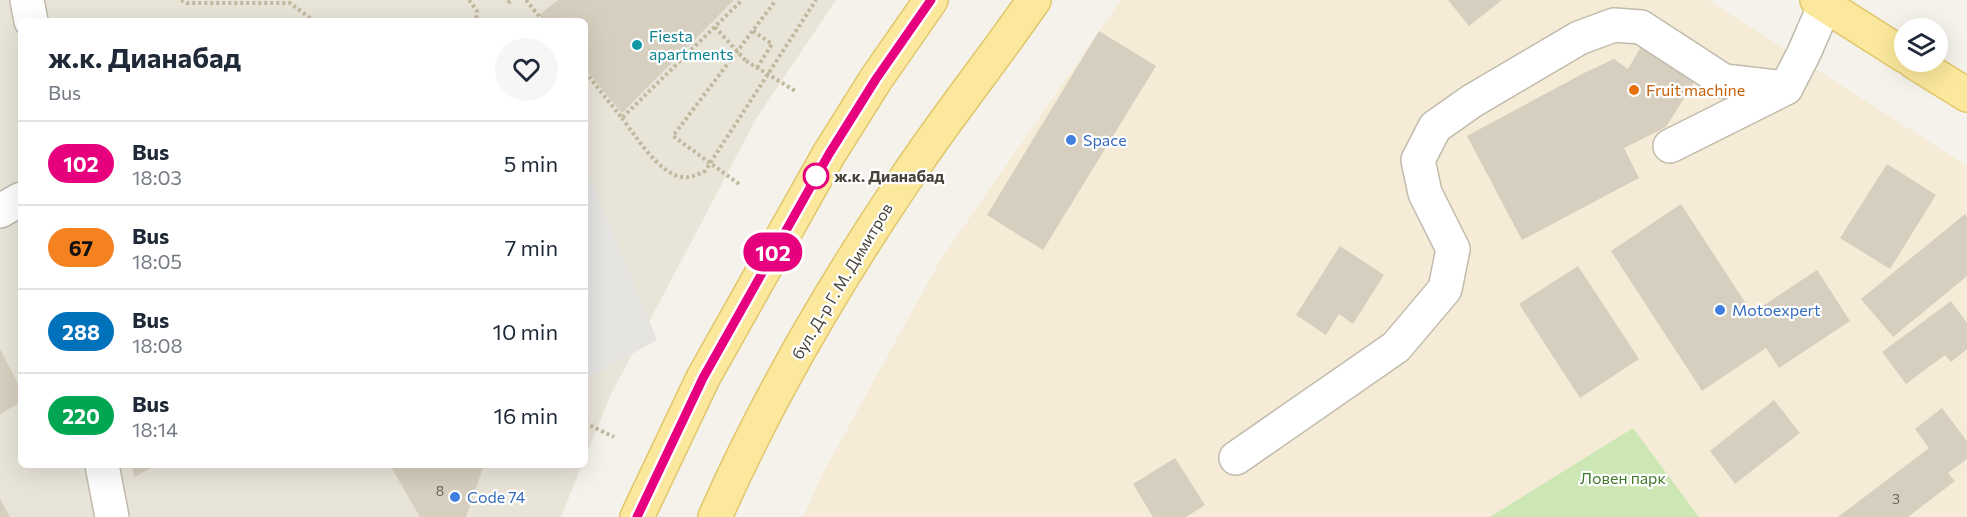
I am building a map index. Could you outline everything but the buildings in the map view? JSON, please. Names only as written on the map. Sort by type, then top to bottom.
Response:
[{"type":"main road","points":[[637,517],[703,378],[823,164],[876,79],[931,0]]},
{"type":"main road","name":"бул. Д-р Г. М. Димитров","points":[[715,517],[736,468],[834,288],[905,178],[1034,0]]},
{"type":"main road","points":[[1823,2],[1894,49]]},
{"type":"main road","points":[[1930,72],[1967,95]]},
{"type":"street","points":[[27,0],[30,18]]},
{"type":"street","points":[[1670,146],[1786,88],[1804,53],[1823,2]]},
{"type":"street","points":[[1236,458],[1396,347],[1445,289],[1453,249],[1425,193],[1418,160],[1435,127],[1472,101],[1579,38],[1614,25],[1641,27],[1724,81],[1786,88]]},
{"type":"street","points":[[0,211],[18,201]]},
{"type":"street","points":[[103,468],[112,517]]},
{"type":"path","points":[[181,0],[186,3],[290,3],[310,18]]},
{"type":"path","points":[[469,0],[477,11],[476,18]]},
{"type":"path","points":[[526,0],[541,18]]},
{"type":"path","points":[[622,118],[742,0]]},
{"type":"path","points":[[739,184],[673,136],[776,0]]},
{"type":"path","points":[[588,76],[644,147],[666,171],[681,177],[693,177],[705,171],[711,164],[816,0]]},
{"type":"path","points":[[715,27],[746,61],[797,92]]},
{"type":"path","points":[[753,31],[772,44],[757,68]]},
{"type":"path","points":[[588,424],[614,437]]},
{"type":"shaded area","points":[[0,0],[836,0],[756,119],[610,396],[588,451],[588,18],[18,18],[18,468],[581,468],[561,517],[0,517]]},
{"type":"shaded area","points":[[1121,0],[1708,0],[1967,166],[1967,517],[1699,517],[1633,428],[1490,517],[803,517],[823,473],[941,259]]},
{"type":"shaded area","points":[[588,174],[590,176],[657,340],[588,378]]},
{"type":"green space","name":"Ловен парк","points":[[1633,428],[1699,517],[1490,517]]},
{"type":"bus line","name":"102","points":[[637,517],[703,378],[829,154],[876,79],[931,0]]},
{"type":"place","name":"Fiesta apartments","points":[[637,45]]},
{"type":"place","name":"Fruit machine","points":[[1634,90]]},
{"type":"place","name":"Space","points":[[1071,140]]},
{"type":"place","name":"ж.к. Дианабад","points":[[816,176]]},
{"type":"place","name":"Motoexpert","points":[[1720,310]]},
{"type":"place","name":"Code 74","points":[[455,497]]}]
